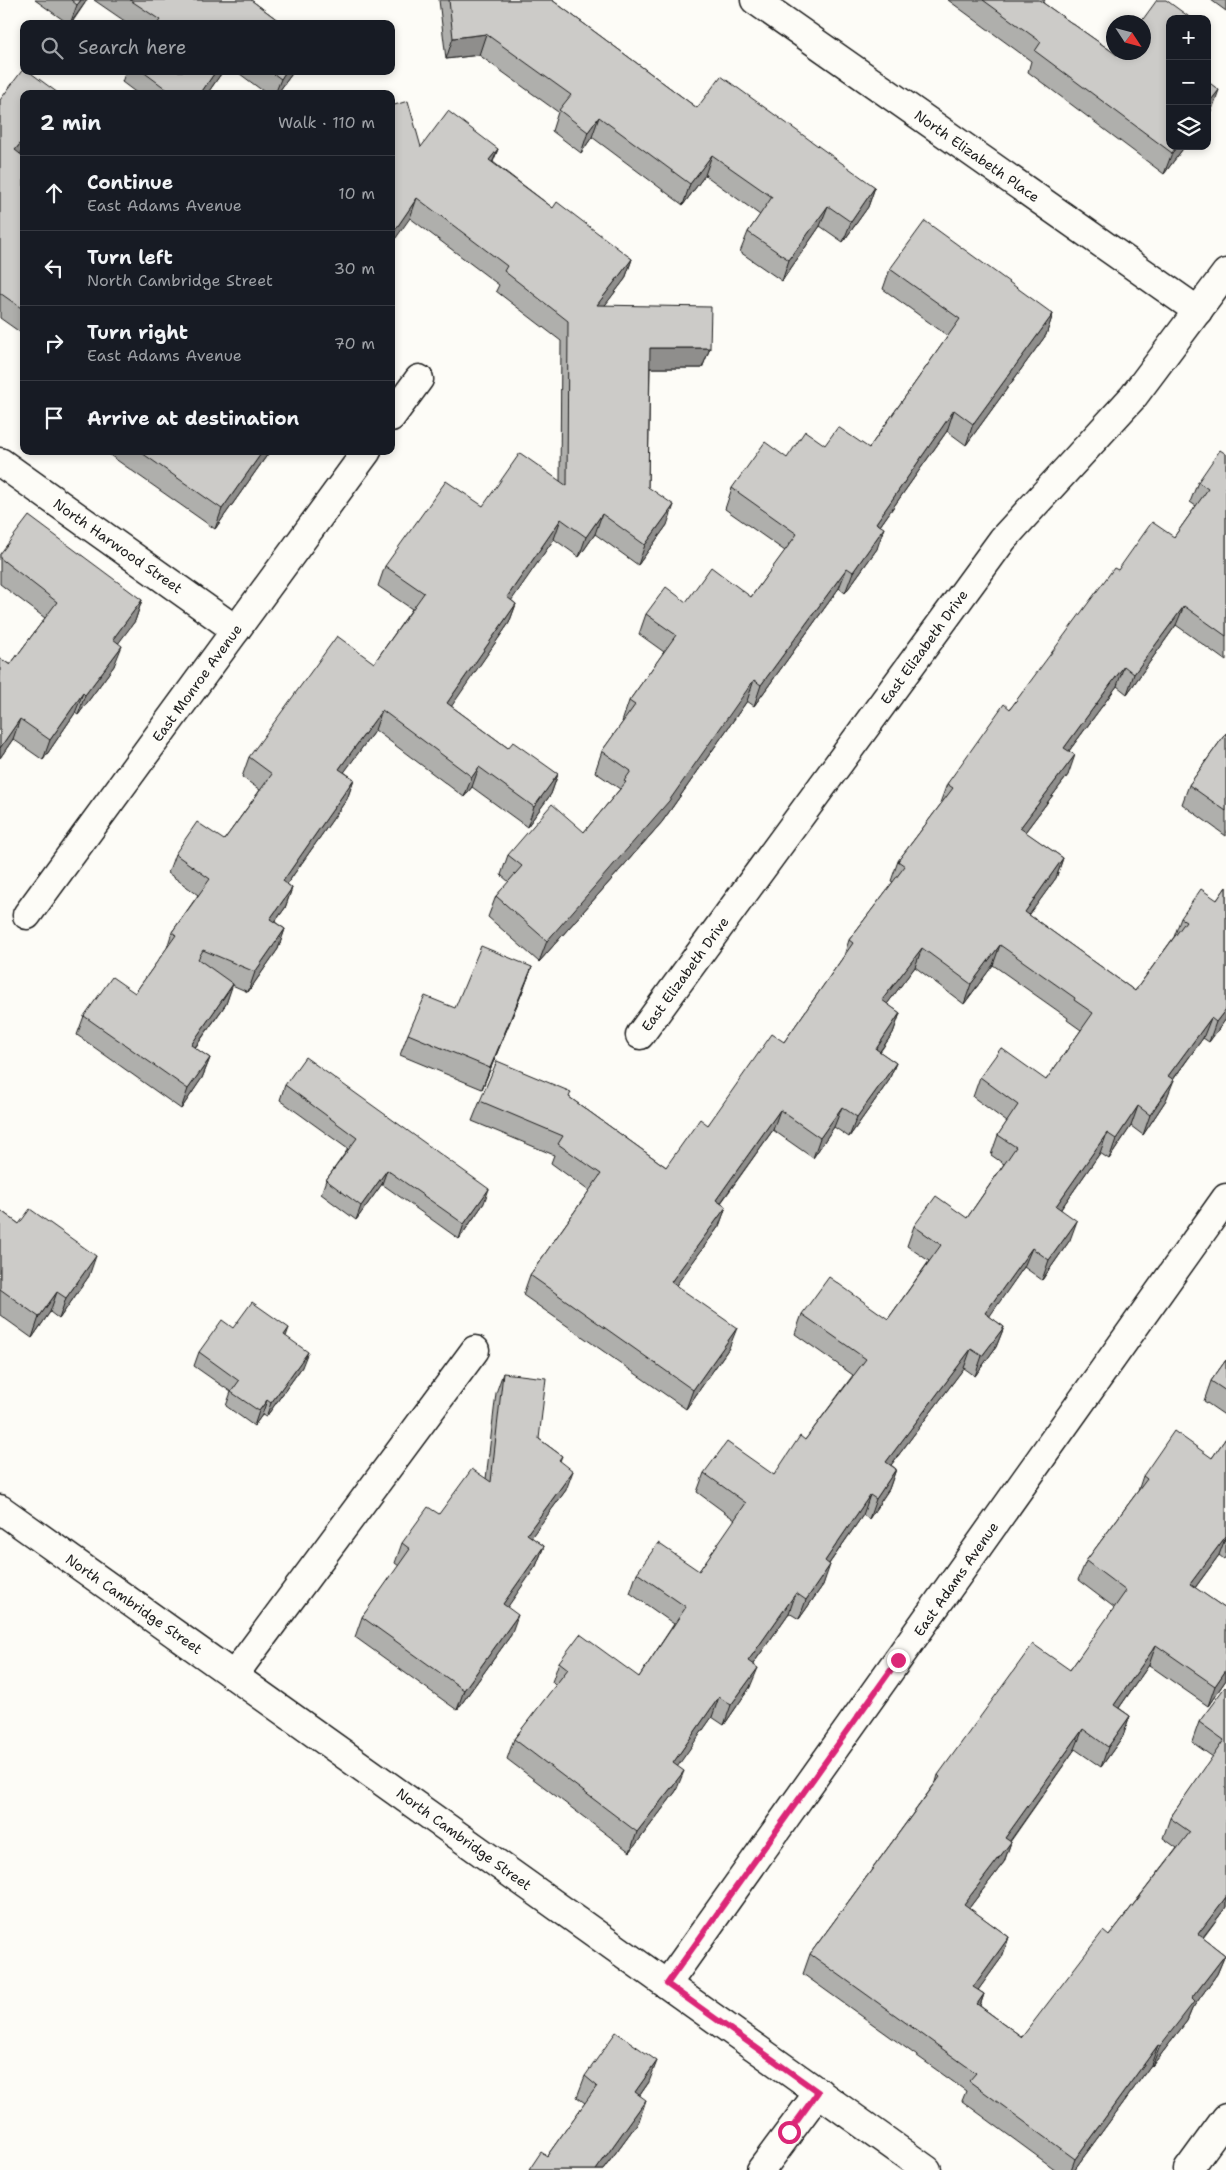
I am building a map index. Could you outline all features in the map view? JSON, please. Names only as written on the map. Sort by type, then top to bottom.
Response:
[{"type":"street","name":"North Elizabeth Place","points":[[755,0],[1198,311]]},
{"type":"street","name":"East Elizabeth Drive","points":[[640,1035],[1003,539],[1133,398],[1226,273]]},
{"type":"street","points":[[395,412],[419,379]]},
{"type":"street","name":"East Monroe Avenue","points":[[27,915],[364,455]]},
{"type":"street","name":"North Harwood Street","points":[[0,462],[236,630]]},
{"type":"street","name":"East Adams Avenue","points":[[667,1984],[1226,1198]]},
{"type":"street","points":[[234,1675],[475,1350]]},
{"type":"street","name":"North Cambridge Street","points":[[0,1509],[928,2170]]},
{"type":"street","points":[[761,2170],[818,2092]]},
{"type":"street","points":[[1188,2170],[1226,2118]]},
{"type":"building","points":[[71,0],[81,0],[77,5]]},
{"type":"building","points":[[130,0],[251,0],[278,20],[160,20]]},
{"type":"building","points":[[449,0],[552,0],[697,108],[721,76],[875,187],[851,222],[828,206],[789,260],[748,232],[772,197],[712,155],[690,184],[599,117],[588,132],[559,110],[571,95],[486,34],[453,38]]},
{"type":"building","points":[[983,0],[1039,0],[1106,47],[1106,60],[1151,60],[1151,15],[1146,15],[1157,0],[1166,0],[1187,15],[1166,15],[1166,149],[1035,51],[1041,42]]},
{"type":"building","points":[[20,73],[20,75],[33,75],[54,90],[20,90],[20,144],[15,150],[20,154],[20,307],[0,293],[0,100]]},
{"type":"building","points":[[147,75],[213,75],[203,90],[168,90]]},
{"type":"building","points":[[276,75],[284,75],[281,79]]},
{"type":"building","points":[[1211,84],[1219,90],[1211,100]]},
{"type":"building","points":[[408,101],[421,147],[448,111],[498,149],[489,160],[553,208],[557,202],[632,259],[597,305],[711,307],[710,348],[650,348],[648,487],[674,505],[645,545],[602,514],[586,537],[561,519],[507,597],[516,604],[447,703],[508,748],[513,742],[558,774],[534,807],[479,767],[472,777],[382,710],[339,769],[354,779],[283,881],[292,888],[270,919],[285,929],[255,972],[203,950],[198,959],[233,984],[191,1045],[210,1058],[188,1089],[84,1016],[112,977],[135,993],[176,935],[172,932],[210,879],[175,854],[197,822],[224,840],[272,774],[249,757],[337,636],[374,663],[424,593],[385,566],[446,481],[483,506],[520,453],[567,486],[568,321],[504,271],[507,266],[417,198],[395,230],[395,105]]},
{"type":"building","points":[[925,221],[1053,314],[973,424],[954,410],[876,523],[884,528],[853,572],[847,568],[761,685],[754,680],[669,801],[547,941],[496,896],[522,866],[508,855],[552,804],[584,832],[626,782],[624,781],[631,771],[602,751],[635,705],[629,701],[676,635],[646,614],[666,587],[686,602],[711,567],[751,597],[797,534],[732,488],[765,442],[787,458],[805,431],[825,445],[838,427],[869,448],[960,319],[890,269]]},
{"type":"building","points":[[1220,450],[1226,454],[1226,636],[1184,606],[1134,674],[1124,666],[1064,748],[1075,755],[1020,828],[1063,858],[1025,912],[1135,991],[1186,921],[1181,918],[1201,889],[1217,900],[1226,887],[1226,1009],[1216,1022],[1211,1018],[1168,1076],[1174,1080],[1150,1115],[1138,1106],[1116,1139],[1107,1133],[1056,1206],[1077,1221],[1049,1260],[1032,1248],[985,1313],[1004,1327],[982,1356],[971,1349],[886,1462],[896,1469],[876,1499],[870,1495],[825,1561],[830,1565],[806,1600],[796,1593],[748,1661],[758,1668],[731,1705],[719,1697],[673,1763],[684,1771],[637,1832],[514,1739],[568,1669],[559,1662],[580,1634],[639,1677],[686,1607],[637,1573],[658,1543],[699,1571],[746,1503],[704,1473],[727,1442],[774,1475],[800,1436],[805,1440],[866,1359],[802,1314],[829,1277],[888,1319],[941,1245],[914,1226],[936,1196],[967,1218],[1016,1147],[998,1135],[1018,1105],[980,1077],[1001,1048],[1046,1080],[1093,1013],[1000,945],[971,984],[922,948],[882,1000],[900,1013],[876,1049],[896,1063],[857,1117],[842,1107],[820,1138],[780,1110],[716,1200],[726,1207],[671,1282],[737,1328],[693,1390],[530,1275],[601,1174],[558,1144],[563,1136],[480,1101],[497,1061],[571,1092],[569,1097],[666,1167],[700,1119],[708,1125],[772,1034],[784,1042],[853,943],[849,940],[905,866],[898,861],[953,788],[947,784],[1004,704],[1010,709],[1114,568],[1118,570],[1152,522],[1174,537],[1208,489],[1198,482]]},
{"type":"building","points":[[145,455],[260,455],[222,509]]},
{"type":"building","points":[[29,516],[142,600],[113,639],[122,646],[85,695],[83,693],[50,740],[20,719],[0,748],[0,658],[10,665],[57,602],[0,558],[0,554]]},
{"type":"building","points":[[1226,733],[1226,811],[1189,785]]},
{"type":"building","points":[[481,946],[532,967],[490,1068],[408,1034],[425,996],[455,1008]]},
{"type":"building","points":[[305,1057],[489,1189],[464,1224],[387,1170],[361,1206],[326,1180],[357,1138],[285,1085]]},
{"type":"building","points":[[30,1209],[96,1256],[66,1298],[57,1292],[39,1317],[0,1289],[0,1210],[19,1224]]},
{"type":"building","points":[[252,1302],[289,1328],[284,1335],[308,1352],[271,1403],[267,1400],[259,1411],[231,1392],[239,1381],[199,1352],[222,1320],[233,1328]]},
{"type":"building","points":[[1226,1360],[1226,1391],[1211,1381]]},
{"type":"building","points":[[503,1373],[546,1378],[539,1439],[562,1456],[559,1460],[573,1471],[527,1534],[544,1546],[503,1604],[518,1615],[464,1690],[362,1617],[410,1549],[402,1543],[428,1507],[439,1514],[472,1469],[491,1482]]},
{"type":"building","points":[[1174,1431],[1212,1458],[1226,1438],[1226,1536],[1190,1584],[1226,1609],[1226,1670],[1215,1686],[1156,1645],[1114,1705],[1130,1716],[1108,1747],[1083,1729],[1005,1838],[1011,1842],[964,1904],[1009,1937],[973,1987],[984,1994],[977,2004],[1022,2037],[1103,1931],[1109,1936],[1190,1832],[1170,1818],[1224,1740],[1199,1722],[1226,1688],[1226,1897],[1198,1934],[1225,1955],[1191,1999],[1194,2002],[1160,2046],[1158,2045],[1075,2159],[969,2081],[976,2073],[810,1954],[940,1777],[938,1775],[1033,1644],[1070,1670],[1126,1591],[1086,1561],[1147,1479],[1143,1476]]},
{"type":"building","points":[[616,2032],[657,2061],[635,2092],[646,2100],[596,2170],[529,2170],[541,2152],[547,2156],[597,2086],[585,2076]]},
{"type":"route","points":[[789,2132],[818,2092],[667,1984],[898,1660]]}]
